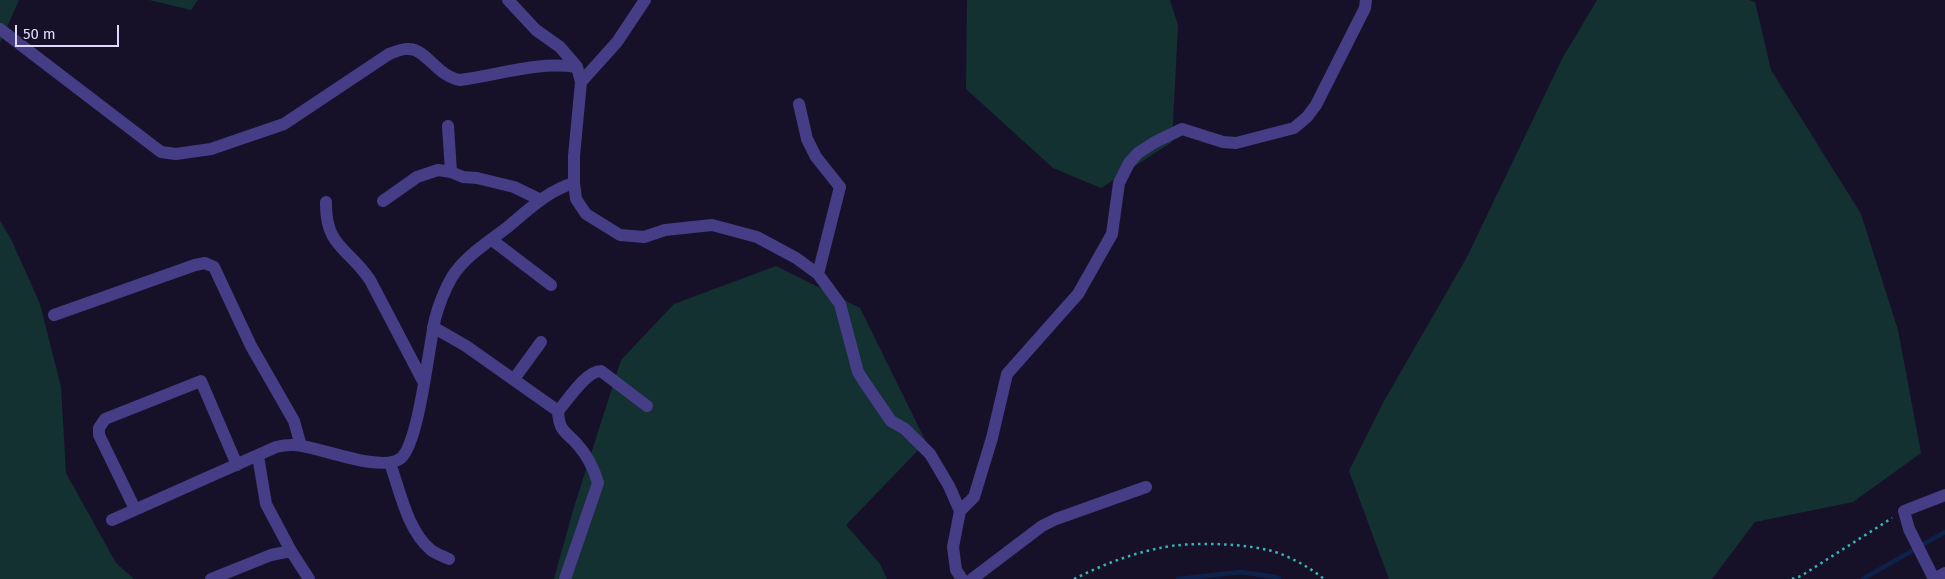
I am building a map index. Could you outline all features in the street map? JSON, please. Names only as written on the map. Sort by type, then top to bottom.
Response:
[{"type":"street","points":[[508,0],[518,13],[536,30],[560,47],[577,67],[582,82],[574,156],[574,183],[576,198],[586,214],[620,235],[644,237],[665,230],[712,225],[757,237],[796,258],[818,274],[840,304],[858,372],[891,421],[905,429],[930,454],[949,486],[960,511]]},
{"type":"street","points":[[582,82],[617,42],[645,0]]},
{"type":"street","points":[[962,579],[956,570],[953,547],[960,511],[974,497],[992,438],[1008,374],[1078,294],[1112,234],[1119,183],[1129,164],[1138,153],[1155,142],[1182,129],[1223,142],[1236,143],[1294,128],[1308,117],[1316,105],[1365,8],[1366,0]]},
{"type":"street","points":[[0,29],[161,152],[170,155],[211,149],[284,124],[389,54],[407,48],[417,51],[450,78],[460,80],[542,65],[577,67]]},
{"type":"street","points":[[799,104],[807,139],[816,157],[840,187],[818,274]]},
{"type":"street","points":[[448,126],[451,172]]},
{"type":"street","points":[[383,201],[417,177],[438,170],[451,172],[463,177],[514,186],[541,200]]},
{"type":"street","points":[[112,520],[276,447],[286,445],[301,446],[369,462],[390,463],[401,458],[410,443],[424,384],[433,327],[444,293],[453,276],[464,262],[541,200],[558,187],[574,183]]},
{"type":"street","points":[[326,202],[328,229],[334,240],[361,266],[370,280],[424,384]]},
{"type":"street","points":[[492,240],[552,285]]},
{"type":"street","points":[[54,315],[195,265],[205,263],[214,267],[251,346],[294,421],[301,446]]},
{"type":"street","points":[[433,327],[466,346],[558,411]]},
{"type":"street","points":[[514,379],[541,342]]},
{"type":"street","points":[[565,579],[598,483],[594,468],[578,445],[562,431],[558,411],[588,375],[601,370],[648,406]]},
{"type":"street","points":[[135,510],[99,435],[98,428],[105,419],[201,381],[237,465]]},
{"type":"street","points":[[258,456],[266,504],[291,551],[309,579]]},
{"type":"street","points":[[390,463],[404,505],[414,527],[432,550],[448,559]]},
{"type":"street","points":[[972,579],[1042,526],[1056,519],[1146,487]]},
{"type":"street","points":[[1945,495],[1904,511],[1909,529],[1934,579],[1945,573]]},
{"type":"street","points":[[211,579],[271,555],[291,551]]},
{"type":"path","points":[[1792,579],[1800,576],[1904,511]]},
{"type":"path","points":[[1074,579],[1119,559],[1162,547],[1208,544],[1249,547],[1281,554],[1324,579]]},
{"type":"green space","points":[[0,0],[19,0],[0,43]]},
{"type":"green space","points":[[149,0],[198,0],[191,10]]},
{"type":"green space","points":[[967,0],[1170,0],[1178,25],[1172,142],[1101,188],[1053,168],[966,89]]},
{"type":"green space","points":[[1597,0],[1749,0],[1755,2],[1771,70],[1861,214],[1898,330],[1921,453],[1853,502],[1755,522],[1712,579],[1389,579],[1349,471],[1384,401],[1467,257],[1562,59]]},
{"type":"green space","points":[[0,221],[11,239],[40,304],[61,387],[66,473],[116,563],[134,579],[0,579]]},
{"type":"green space","points":[[776,266],[860,308],[926,442],[846,525],[880,564],[887,579],[554,579],[574,507],[621,360],[674,304]]},
{"type":"waterway","points":[[1863,579],[1945,532]]},
{"type":"waterway","points":[[1178,579],[1241,572],[1279,579]]}]
